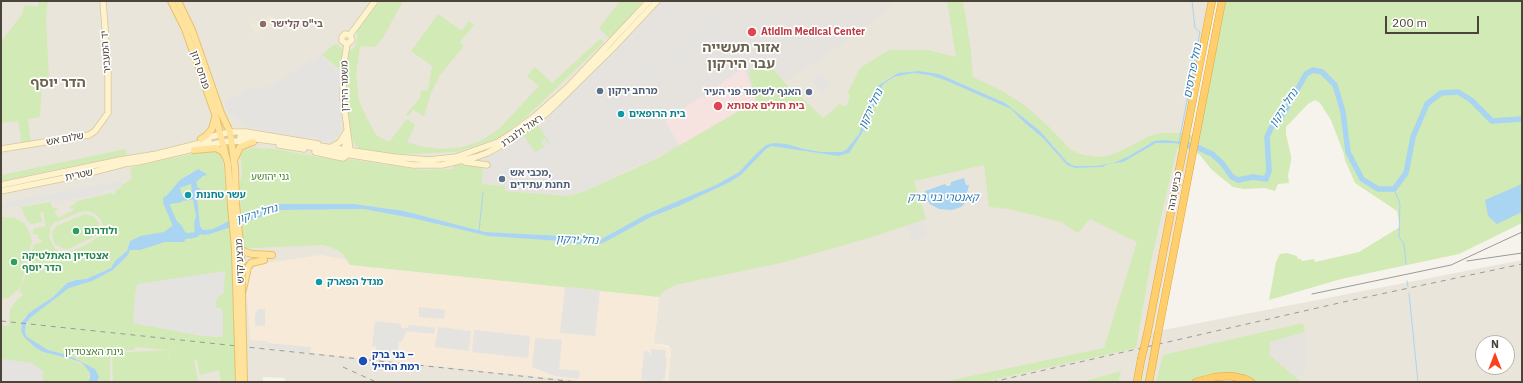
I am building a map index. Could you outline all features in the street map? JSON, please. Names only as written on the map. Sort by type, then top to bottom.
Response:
[{"type":"highway","name":"כביש גהה","points":[[1137,382],[1212,1]]},
{"type":"highway","name":"כביש גהה","points":[[1149,382],[1222,1]]},
{"type":"highway","points":[[1196,382],[1215,377],[1231,376],[1251,382]]},
{"type":"main road","name":"פנחס רוזן","points":[[171,1],[187,35],[215,114],[223,142]]},
{"type":"main road","name":"פנחס רוזן","points":[[178,1],[192,30],[232,141]]},
{"type":"main road","points":[[202,139],[208,135],[212,129],[215,114]]},
{"type":"main road","name":"מבצע קדש","points":[[232,141],[235,161],[234,205],[239,382]]},
{"type":"main road","name":"מבצע קדש","points":[[223,142],[227,158],[241,249],[244,382]]},
{"type":"main road","points":[[235,161],[236,153],[240,147],[244,144],[253,142]]},
{"type":"main road","points":[[194,150],[210,148],[219,149],[227,158]]},
{"type":"main road","points":[[241,249],[252,254],[272,254]]},
{"type":"main road","points":[[242,294],[248,267],[251,263],[264,260]]},
{"type":"street","name":"יד המעביר","points":[[103,1],[108,68],[108,102]]},
{"type":"street","name":"משמר הירדן","points":[[347,152],[343,83],[347,44],[342,41],[342,37],[345,34],[350,35],[375,1]]},
{"type":"street","name":"ראול ולנברג","points":[[612,45],[649,1]]},
{"type":"street","name":"ראול ולנברג","points":[[297,144],[347,152],[418,160],[440,159],[461,155],[498,142],[512,133],[569,86],[657,1]]},
{"type":"street","name":"ראול ולנברג","points":[[347,152],[393,163],[426,166],[463,161],[488,153],[523,132],[552,108],[594,67],[600,65],[616,49],[612,45]]},
{"type":"street","name":"שלום אש","points":[[1,150],[88,135],[95,131],[108,113],[108,102]]},
{"type":"street","points":[[121,162],[230,132],[254,133],[312,142],[322,146]]},
{"type":"street","points":[[313,151],[333,150],[347,132],[356,148],[368,154]]},
{"type":"street","name":"ראול ולנברג","points":[[240,137],[322,146],[333,150]]},
{"type":"street","name":"שטרית","points":[[1,185],[121,162],[209,141]]},
{"type":"street","points":[[121,162],[194,150],[232,141],[253,142],[313,151],[340,158],[345,158],[347,152]]},
{"type":"street","points":[[463,161],[487,166]]},
{"type":"street","name":"שטרית","points":[[1,191],[89,173],[121,162]]},
{"type":"shaded area","points":[[1,1],[1216,1],[1189,138],[1190,146],[1153,332],[1522,260],[1522,382],[668,382],[671,349],[669,346],[654,343],[659,297],[350,265],[249,274],[247,295],[267,341],[267,348],[596,382],[285,382],[285,378],[263,377],[263,382],[1,382]]},
{"type":"shaded area","points":[[654,1],[896,1],[817,62],[789,78],[756,101],[680,146],[582,191],[568,196],[506,191],[506,185],[482,183],[484,166],[463,158],[499,144],[587,71]]},
{"type":"shaded area","name":"בי\"ס קלישר","points":[[271,15],[276,24],[255,34],[250,25]]},
{"type":"shaded area","points":[[713,18],[721,30],[583,130],[578,123]]},
{"type":"shaded area","points":[[320,55],[342,73],[341,131],[335,138],[320,141],[318,138],[310,137],[307,139],[266,131],[248,126],[229,113],[224,102],[251,88],[259,89],[269,86]]},
{"type":"shaded area","name":"בית חולים אסותא","points":[[744,68],[756,101],[680,146],[665,121]]},
{"type":"shaded area","points":[[819,73],[830,84],[823,92],[811,81]]},
{"type":"shaded area","points":[[573,134],[575,137],[562,146],[533,163],[528,162],[532,156],[545,148],[541,141],[545,139],[550,145],[557,141],[559,144]]},
{"type":"shaded area","points":[[593,164],[603,182],[583,191],[575,172]]},
{"type":"shaded area","points":[[121,181],[122,187],[102,192],[101,194],[56,202],[45,199],[45,201],[1,210],[1,203]]},
{"type":"shaded area","points":[[923,221],[927,236],[912,240],[908,226]]},
{"type":"shaded area","points":[[321,255],[348,260],[350,265],[659,297],[654,343],[671,348],[668,382],[596,382],[531,376],[267,348],[267,341],[250,340],[247,295],[249,274],[251,270],[259,264]]},
{"type":"shaded area","points":[[225,271],[224,292],[217,298],[215,304],[216,308],[220,308],[223,312],[223,337],[203,336],[133,323],[137,284]]},
{"type":"shaded area","points":[[565,287],[600,290],[595,336],[560,333]]},
{"type":"shaded area","points":[[419,307],[445,310],[444,319],[419,317]]},
{"type":"shaded area","points":[[265,309],[265,326],[255,326],[255,315],[257,310]]},
{"type":"shaded area","points":[[375,321],[401,324],[401,328],[408,328],[409,325],[435,328],[434,334],[406,331],[403,340],[399,342],[398,352],[395,352],[394,355],[377,352],[375,346],[372,346]]},
{"type":"shaded area","points":[[438,327],[471,331],[469,351],[435,347]]},
{"type":"shaded area","points":[[474,330],[530,336],[528,358],[472,352]]},
{"type":"shaded area","points":[[1305,332],[1307,336],[1306,367],[1302,375],[1296,377],[1269,356],[1269,342]]},
{"type":"shaded area","points":[[535,338],[562,340],[559,369],[580,371],[579,379],[555,376],[532,367]]},
{"type":"shaded area","points":[[267,343],[311,347],[310,353],[267,348]]},
{"type":"shaded area","points":[[651,349],[666,350],[665,357],[667,357],[665,378],[661,382],[641,380],[644,351],[650,352],[649,355],[651,355]]},
{"type":"shaded area","points":[[1,359],[34,363],[34,365],[43,370],[43,382],[1,382]]},
{"type":"green space","points":[[39,1],[48,1],[46,16],[49,81],[42,82],[40,117],[28,119],[31,143],[22,145],[18,121],[1,123],[1,42],[22,14],[25,5],[38,7]]},
{"type":"green space","points":[[380,1],[403,1],[384,36],[375,47],[360,46],[356,75],[359,101],[367,118],[376,135],[389,142],[407,119],[415,125],[407,142],[419,146],[441,149],[462,147],[481,141],[499,129],[539,86],[527,76],[535,67],[552,83],[600,39],[604,42],[523,120],[498,138],[457,152],[403,154],[381,153],[359,149],[354,143],[349,129],[346,110],[348,51],[354,48],[357,41],[357,30]]},
{"type":"green space","points":[[620,1],[643,1],[609,38],[599,28]]},
{"type":"green space","points":[[947,1],[963,1],[971,51],[973,77],[1002,91],[1024,105],[1045,123],[1071,150],[1083,155],[1097,157],[1107,156],[1121,151],[1149,136],[1161,133],[1180,133],[1199,137],[1226,1],[1522,1],[1522,223],[1459,254],[1341,279],[1269,300],[1276,262],[1280,254],[1287,253],[1297,256],[1298,259],[1301,259],[1302,261],[1314,259],[1315,262],[1359,252],[1400,227],[1397,211],[1355,183],[1331,120],[1320,103],[1315,100],[1308,104],[1286,127],[1291,156],[1288,175],[1289,183],[1278,184],[1275,191],[1265,188],[1244,189],[1233,187],[1212,170],[1199,154],[1187,149],[1177,148],[1150,266],[1136,348],[983,382],[943,382],[1104,348],[1137,242],[1090,219],[1078,233],[1061,222],[1009,209],[989,207],[984,165],[914,181],[926,219],[869,238],[781,263],[675,285],[664,291],[659,297],[350,265],[342,253],[323,245],[233,249],[237,380],[221,382],[219,370],[200,375],[197,360],[194,360],[198,382],[113,382],[112,353],[168,350],[170,364],[169,350],[135,347],[135,349],[132,350],[110,352],[110,382],[97,382],[99,379],[95,369],[68,355],[48,350],[27,337],[25,329],[30,318],[69,288],[92,281],[115,269],[128,255],[133,240],[130,241],[127,251],[115,261],[111,268],[86,279],[67,283],[53,297],[29,313],[24,318],[21,327],[24,337],[36,348],[43,352],[68,358],[85,366],[90,373],[88,382],[1,382],[1,325],[9,326],[10,310],[15,302],[23,295],[19,291],[24,280],[33,247],[35,244],[42,242],[41,239],[38,239],[38,235],[33,234],[33,229],[46,226],[43,212],[40,213],[42,222],[31,224],[27,220],[21,207],[50,202],[53,209],[56,208],[58,210],[54,211],[58,218],[74,210],[73,208],[69,209],[69,207],[77,201],[112,193],[114,196],[116,190],[122,187],[122,184],[126,183],[132,178],[130,170],[132,167],[211,150],[216,151],[222,156],[228,206],[241,201],[239,189],[242,171],[240,153],[244,150],[254,148],[274,149],[341,161],[348,159],[422,170],[454,169],[453,166],[468,163],[483,166],[482,184],[505,186],[505,191],[567,196],[583,192],[658,158],[756,101],[749,71],[767,62],[790,89],[794,90],[823,118],[840,104],[843,106],[847,105],[850,96],[848,92],[860,68],[889,50],[928,50],[956,57]],"holes":[[[919,71],[939,74],[1005,103],[1040,131],[1067,162],[1074,166],[1097,166],[1116,162],[1150,143],[1165,140],[1180,144],[1156,143],[1123,162],[1108,164],[1101,167],[1075,168],[1067,165],[1043,138],[1011,109],[946,80],[929,75],[913,73],[894,77],[883,84],[866,126],[849,153],[838,156],[771,146],[766,149],[741,175],[730,182],[679,206],[651,217],[602,243],[584,245],[560,241],[488,236],[412,218],[363,209],[281,210],[204,235],[194,223],[196,216],[191,190],[201,192],[197,198],[200,226],[203,230],[213,229],[243,214],[278,204],[354,204],[404,211],[485,232],[562,236],[595,242],[645,215],[716,186],[739,172],[766,145],[773,143],[822,152],[842,152],[847,149],[859,134],[883,81],[898,73]],[[202,170],[206,176],[203,176],[195,182],[180,188],[176,186],[180,180],[193,171]],[[89,211],[97,215],[103,226],[102,232],[100,236],[88,244],[69,252],[60,252],[54,248],[49,237],[51,226],[54,223],[80,212]],[[224,271],[224,292],[217,298],[215,304],[223,337],[203,336],[133,323]]]},
{"type":"green space","points":[[438,14],[462,31],[469,21],[474,25],[460,42],[464,46],[440,75],[431,93],[424,116],[413,110],[408,116],[406,114],[420,98],[421,91],[428,90],[432,66],[411,51]]},
{"type":"green space","points":[[337,44],[343,50],[343,72],[322,55],[332,46]]},
{"type":"green space","points":[[536,122],[550,143],[534,153],[523,134]]},
{"type":"green space","points":[[126,149],[126,155],[1,181],[1,175]]},
{"type":"green space","name":"ולודרום","points":[[85,214],[93,216],[99,223],[96,236],[68,249],[64,249],[56,245],[52,233],[56,226]]},
{"type":"green space","name":"אצטדיון האתלטיקה הדר יוסף","points":[[1,217],[15,218],[24,223],[28,229],[32,241],[22,283],[19,289],[8,298],[1,299]]},
{"type":"green space","points":[[1303,323],[1305,332],[1270,342],[1269,355],[1301,382],[1256,382],[1250,379],[1199,379],[1192,382],[1156,382],[1163,355]]},
{"type":"green space","points":[[1121,371],[1118,382],[1082,382]]},
{"type":"water","points":[[919,71],[939,74],[1005,103],[1040,131],[1067,162],[1074,166],[1097,166],[1116,162],[1154,141],[1165,140],[1181,142],[1181,144],[1156,143],[1123,162],[1108,164],[1102,167],[1075,168],[1067,165],[1043,138],[1011,109],[945,80],[929,75],[913,73],[894,77],[883,84],[866,126],[849,153],[838,156],[771,146],[766,149],[741,175],[730,182],[679,206],[651,217],[597,245],[488,236],[412,218],[363,209],[281,210],[210,234],[204,235],[195,233],[194,223],[196,216],[191,190],[198,187],[201,190],[197,198],[200,226],[203,230],[213,229],[243,214],[278,204],[354,204],[404,211],[485,232],[562,236],[595,242],[645,215],[716,185],[739,172],[766,145],[773,143],[786,144],[822,152],[842,152],[847,149],[859,134],[875,90],[879,85],[898,73]]},
{"type":"water","points":[[198,169],[207,175],[203,176],[196,182],[180,188],[183,200],[182,202],[165,205],[164,199],[180,180]]},
{"type":"water","name":"קאנטרי בני ברק","points":[[964,178],[966,185],[969,185],[967,193],[972,196],[961,207],[952,210],[939,209],[930,204],[925,197],[925,191],[945,184],[950,186],[951,182]]},
{"type":"water","points":[[1522,184],[1522,212],[1497,224],[1488,216],[1485,200]]},
{"type":"water","points":[[173,217],[182,226],[187,236],[184,242],[165,242],[140,250],[130,250],[128,255],[113,270],[92,281],[69,288],[30,318],[26,324],[25,332],[27,337],[48,350],[68,355],[95,369],[99,377],[97,382],[88,382],[90,373],[80,362],[43,352],[24,337],[21,330],[22,322],[29,313],[53,297],[67,283],[86,279],[111,268],[115,261],[127,251],[130,241],[141,236],[164,232],[172,226],[174,221]]},
{"type":"waterway","name":"נחל פרדסים","points":[[1179,142],[1200,32],[1195,28],[1192,1]]},
{"type":"waterway","name":"נחל ירקון","points":[[1182,144],[1199,148],[1212,154],[1222,163],[1232,177],[1238,180],[1253,177],[1266,179],[1269,171],[1267,137],[1271,128],[1284,113],[1306,74],[1313,70],[1322,72],[1335,85],[1343,112],[1348,152],[1362,179],[1378,189],[1394,189],[1406,173],[1413,137],[1427,104],[1441,93],[1458,92],[1471,100],[1492,121],[1522,119]]},
{"type":"waterway","name":"נחל ירקון","points":[[190,178],[194,184],[195,196]]},
{"type":"waterway","points":[[1394,189],[1400,204],[1399,237],[1404,244],[1406,264]]},
{"type":"waterway","points":[[479,231],[483,192]]},
{"type":"waterway","points":[[179,198],[185,199],[196,197]]},
{"type":"waterway","name":"נחל ירקון","points":[[166,199],[166,203],[175,224]]},
{"type":"waterway","points":[[181,233],[187,236],[195,235],[199,232]]},
{"type":"waterway","points":[[1407,281],[1408,287]]},
{"type":"waterway","points":[[1409,293],[1418,382]]},
{"type":"tunnel","points":[[209,141],[226,137],[240,137]]},
{"type":"tram line","points":[[1312,294],[1451,265],[1522,232]]},
{"type":"tram line","points":[[1467,261],[1522,253]]},
{"type":"railway","points":[[992,382],[1348,301],[1522,264]]},
{"type":"railway","points":[[1,321],[577,382]]},
{"type":"railway","points":[[343,367],[376,382]]},
{"type":"place","name":"בי\"ס קלישר","points":[[263,24]]},
{"type":"place","name":"Atidim Medical Center","points":[[752,32]]},
{"type":"place","name":"מרחב ירקון","points":[[600,91]]},
{"type":"place","name":"האגף לשיפור פני העיר","points":[[809,92]]},
{"type":"place","name":"בית חולים אסותא","points":[[718,106]]},
{"type":"place","name":"בית הרופאים","points":[[621,114]]},
{"type":"place","name":"מכבי אש, תחנת עתידים","points":[[502,179]]},
{"type":"place","name":"עשר טחנות","points":[[188,195]]},
{"type":"place","name":"ולודרום","points":[[76,231]]},
{"type":"place","name":"אצטדיון האתלטיקה הדר יוסף","points":[[14,262]]},
{"type":"place","name":"מגדל הפארק","points":[[319,282]]},
{"type":"place","name":"בני ברק – רמת החייל","points":[[363,361]]},
{"type":"district","name":"אזור תעשייה עבר הירקון","points":[[741,56]]},
{"type":"district","name":"הדר יוסף","points":[[58,83]]},
{"type":"park label","name":"גני יהושע","points":[[270,177]]},
{"type":"park label","name":"גינת האצטדיון","points":[[94,352]]}]
